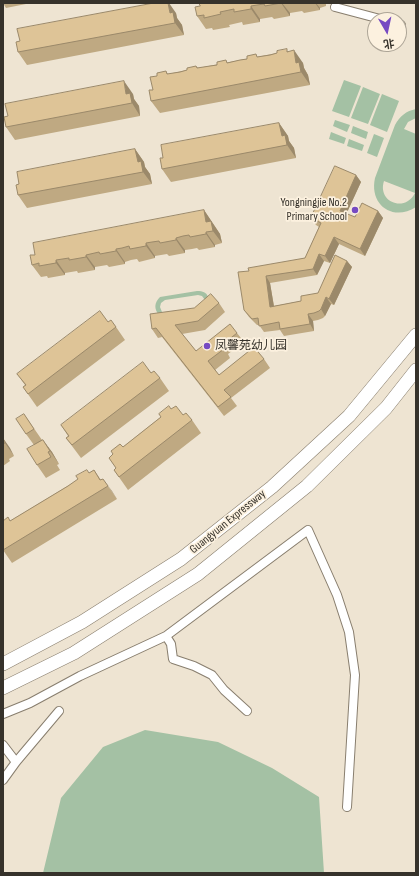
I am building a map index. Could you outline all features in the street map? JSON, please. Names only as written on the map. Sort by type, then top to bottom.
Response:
[{"type":"highway","name":"Guangyuan Expressway","points":[[3,664],[82,622],[181,559],[272,487],[349,416],[416,335]]},
{"type":"highway","name":"Guangyuan Expressway","points":[[3,688],[74,653],[198,574],[307,486],[386,408],[416,370]]},
{"type":"street","points":[[335,7],[367,15]]},
{"type":"street","points":[[3,714],[30,703],[80,676],[166,636],[308,530],[337,595],[349,632],[355,675],[347,807]]},
{"type":"street","points":[[166,636],[171,644],[173,659],[194,666],[212,675],[224,690],[247,711]]},
{"type":"street","points":[[3,780],[16,762],[60,711]]},
{"type":"street","points":[[3,745],[16,762]]},
{"type":"green space","points":[[344,80],[361,86],[349,117],[332,111]]},
{"type":"green space","points":[[363,87],[380,94],[368,124],[351,118]]},
{"type":"green space","points":[[382,94],[399,101],[387,132],[370,125]]},
{"type":"green space","points":[[416,109],[416,118],[408,122],[404,129],[416,134],[416,207],[399,213],[391,212],[379,203],[374,188],[375,178],[395,125],[404,114]],"holes":[[[384,181],[415,193],[411,199],[405,203],[399,204],[393,202],[384,195]]]},
{"type":"green space","points":[[335,120],[350,125],[347,132],[333,126]]},
{"type":"green space","points":[[353,126],[368,132],[366,139],[351,133]]},
{"type":"green space","points":[[331,132],[346,138],[344,144],[329,139]]},
{"type":"green space","points":[[374,134],[384,138],[377,157],[367,153]]},
{"type":"green space","points":[[349,139],[364,145],[362,151],[347,146]]},
{"type":"green space","points":[[201,291],[208,296],[207,308],[159,315],[155,306],[160,297]],"holes":[[[198,295],[202,296],[205,300],[199,308],[164,313],[160,307],[161,303],[165,300]]]},
{"type":"green space","points":[[145,730],[218,742],[272,768],[319,797],[324,873],[43,873],[61,798],[103,747]]},
{"type":"building","points":[[154,3],[168,3],[170,13],[173,12],[175,23],[18,52],[16,42],[20,41],[17,29]]},
{"type":"building","points":[[199,3],[281,3],[265,6],[264,4],[251,6],[251,9],[234,12],[234,9],[204,18],[204,15],[197,16],[195,7],[200,6]]},
{"type":"building","points":[[287,49],[287,52],[294,50],[296,63],[299,62],[301,72],[151,101],[149,90],[153,90],[150,77],[157,76],[157,73],[166,71],[167,74],[180,72],[187,70],[187,68],[196,66],[197,68],[217,65],[217,62],[226,60],[227,63],[247,59],[247,56],[256,54],[257,57],[270,55],[277,53],[277,51]]},
{"type":"building","points":[[124,81],[126,94],[130,93],[132,103],[6,127],[4,117],[8,116],[5,104]]},
{"type":"building","points":[[279,123],[282,136],[285,135],[287,145],[162,169],[160,158],[163,158],[161,145]]},
{"type":"building","points":[[135,149],[138,162],[141,161],[143,172],[18,195],[16,185],[19,184],[17,172]]},
{"type":"building","points":[[335,166],[356,175],[340,211],[355,217],[362,203],[378,211],[360,249],[334,237],[325,256],[319,254],[313,269],[266,276],[270,307],[301,301],[301,296],[318,293],[335,255],[347,261],[329,299],[326,297],[319,311],[308,314],[310,324],[280,329],[279,322],[259,326],[258,318],[252,319],[244,310],[238,272],[249,271],[248,268],[305,258],[321,223],[311,218]]},
{"type":"building","points":[[204,210],[206,222],[211,221],[213,231],[206,232],[206,234],[190,237],[189,235],[183,236],[176,238],[176,240],[160,243],[159,241],[146,243],[146,246],[130,249],[129,246],[116,249],[116,251],[100,254],[99,252],[86,255],[86,257],[69,260],[69,258],[56,260],[56,263],[39,266],[39,263],[32,265],[30,255],[35,255],[33,243]]},
{"type":"building","points":[[211,294],[219,303],[198,321],[175,325],[196,351],[230,324],[237,333],[222,345],[224,349],[208,361],[219,375],[254,347],[264,359],[224,390],[231,397],[218,407],[156,328],[152,329],[150,314],[194,308]]},
{"type":"building","points":[[100,311],[108,322],[111,320],[116,327],[28,394],[23,387],[26,385],[17,374]]},
{"type":"building","points":[[143,362],[151,373],[154,371],[160,378],[72,445],[66,438],[69,436],[61,425]]},
{"type":"building","points":[[169,406],[171,409],[176,406],[183,415],[186,413],[192,420],[119,477],[114,470],[116,468],[109,458],[113,454],[111,451],[120,444],[123,447],[161,417],[159,414]]},
{"type":"building","points":[[24,414],[34,429],[26,434],[16,419]]},
{"type":"building","points":[[43,440],[50,451],[48,452],[51,457],[37,465],[27,449]]},
{"type":"building","points":[[87,470],[89,473],[94,470],[100,480],[103,479],[108,486],[3,550],[3,521],[8,517],[10,521],[68,486],[78,479],[76,476]]},
{"type":"place","name":"Yongningjie No.2 Primary School","points":[[355,210]]},
{"type":"place","name":"凤馨苑幼儿园","points":[[207,346]]}]
